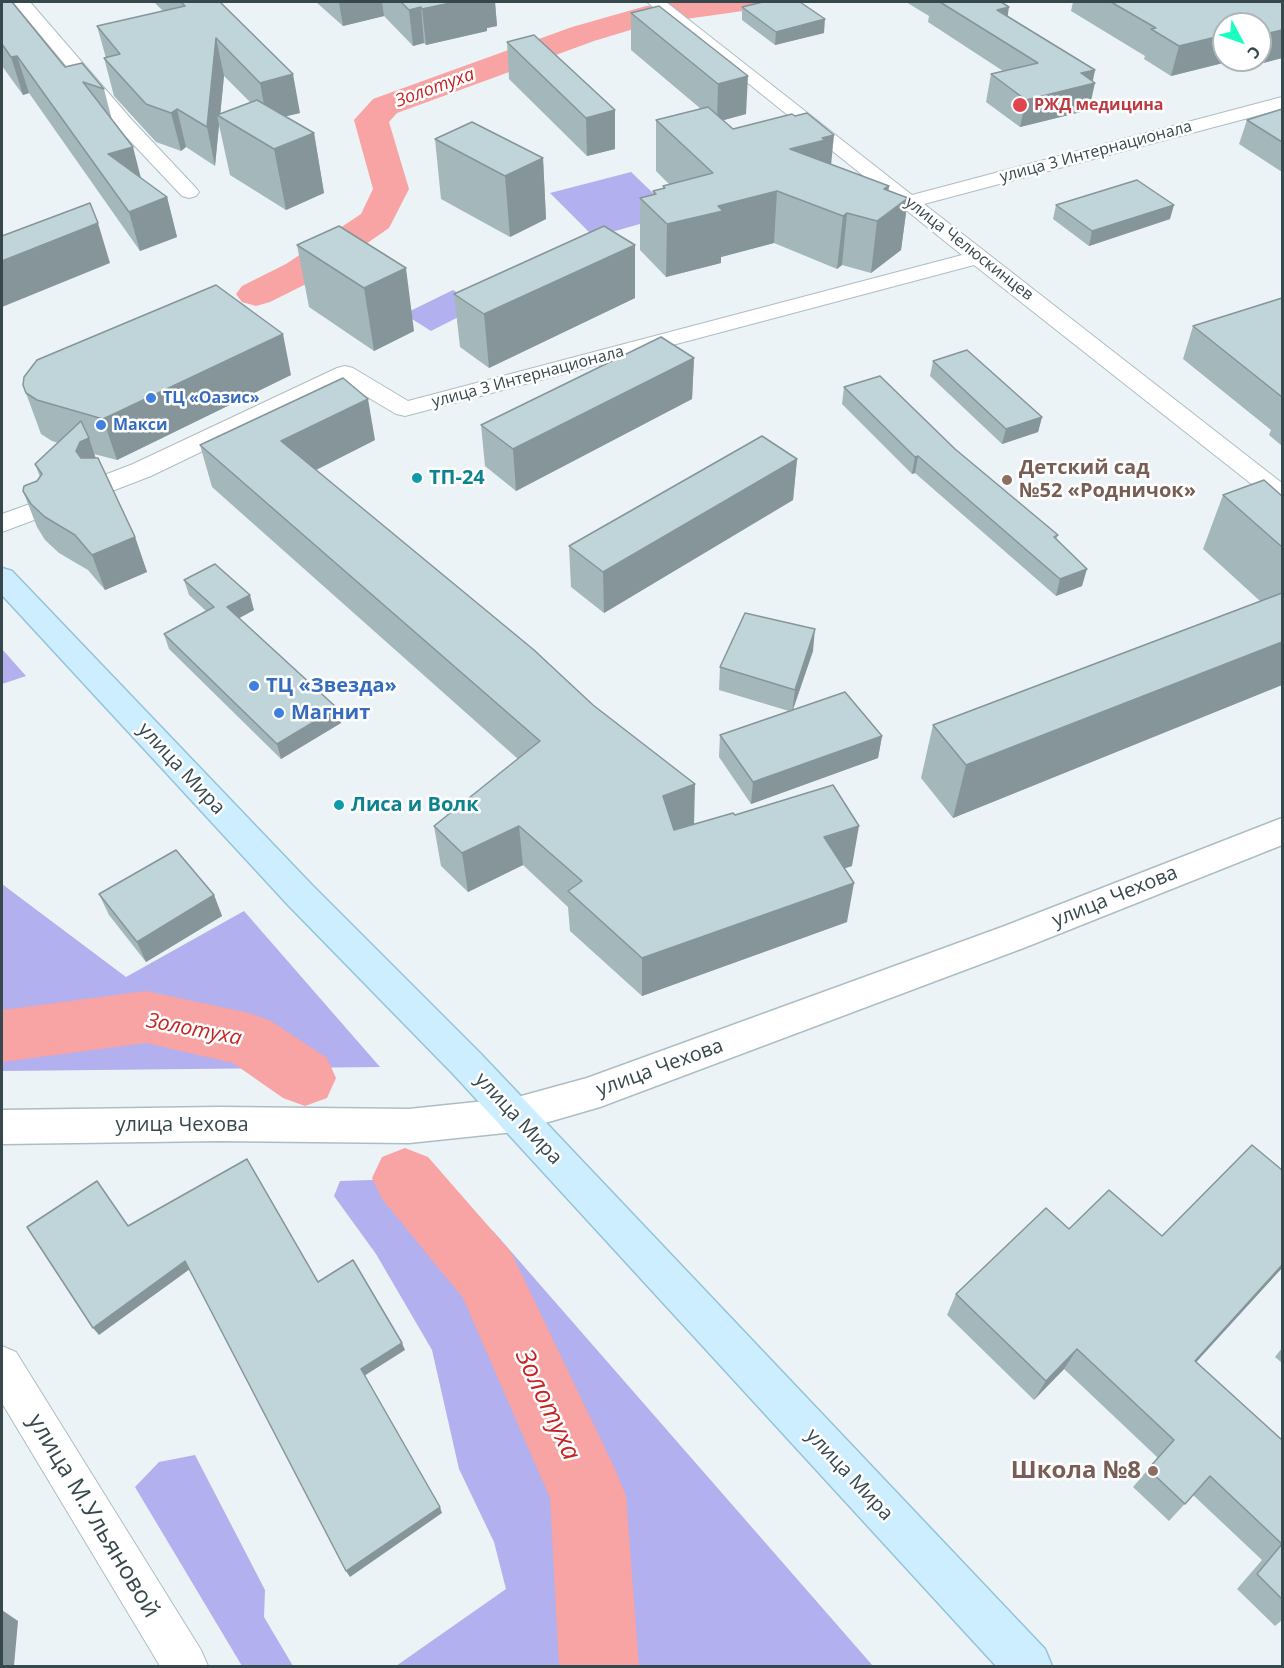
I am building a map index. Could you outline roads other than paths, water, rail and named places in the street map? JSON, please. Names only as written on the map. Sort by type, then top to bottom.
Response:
[{"type":"main road","name":"улица Мира","points":[[2,578],[300,895],[468,1065],[1028,1666]]},
{"type":"street","points":[[21,2],[124,123],[189,192]]},
{"type":"street","name":"улица Челюскинцев","points":[[658,3],[1282,495]]},
{"type":"street","name":"улица 3 Интернационала","points":[[909,202],[1282,103]]},
{"type":"street","name":"улица 3 Интернационала","points":[[103,485],[142,470],[345,373],[405,409],[978,257]]},
{"type":"street","points":[[2,524],[41,508]]},
{"type":"street","name":"улица Чехова","points":[[2,1127],[219,1124],[409,1126],[514,1115],[598,1091],[1014,937],[1282,831]]},
{"type":"street","name":"улица М.Ульяновой","points":[[2,1366],[185,1666]]},
{"type":"waterway","name":"Золотуха","points":[[256,294],[300,272],[376,220],[391,189],[371,120],[385,106],[583,34],[646,15],[743,2]]},
{"type":"waterway","name":"Золотуха","points":[[2,1036],[146,1017],[249,1040],[305,1078]]},
{"type":"waterway","name":"Золотуха","points":[[405,1178],[487,1275],[588,1496],[599,1666]]},
{"type":"place","name":"РЖД медицина","points":[[1020,105]]},
{"type":"place","name":"ТЦ «Оазис»","points":[[151,398]]},
{"type":"place","name":"Макси","points":[[101,425]]},
{"type":"place","name":"ТП-24","points":[[417,478]]},
{"type":"place","name":"Детский сад №52 «Родничок»","points":[[1007,480]]},
{"type":"place","name":"ТЦ «Звезда»","points":[[254,686]]},
{"type":"place","name":"Магнит","points":[[279,713]]},
{"type":"place","name":"Лиса и Волк","points":[[339,805]]},
{"type":"place","name":"Школа №8","points":[[1153,1471]]}]
